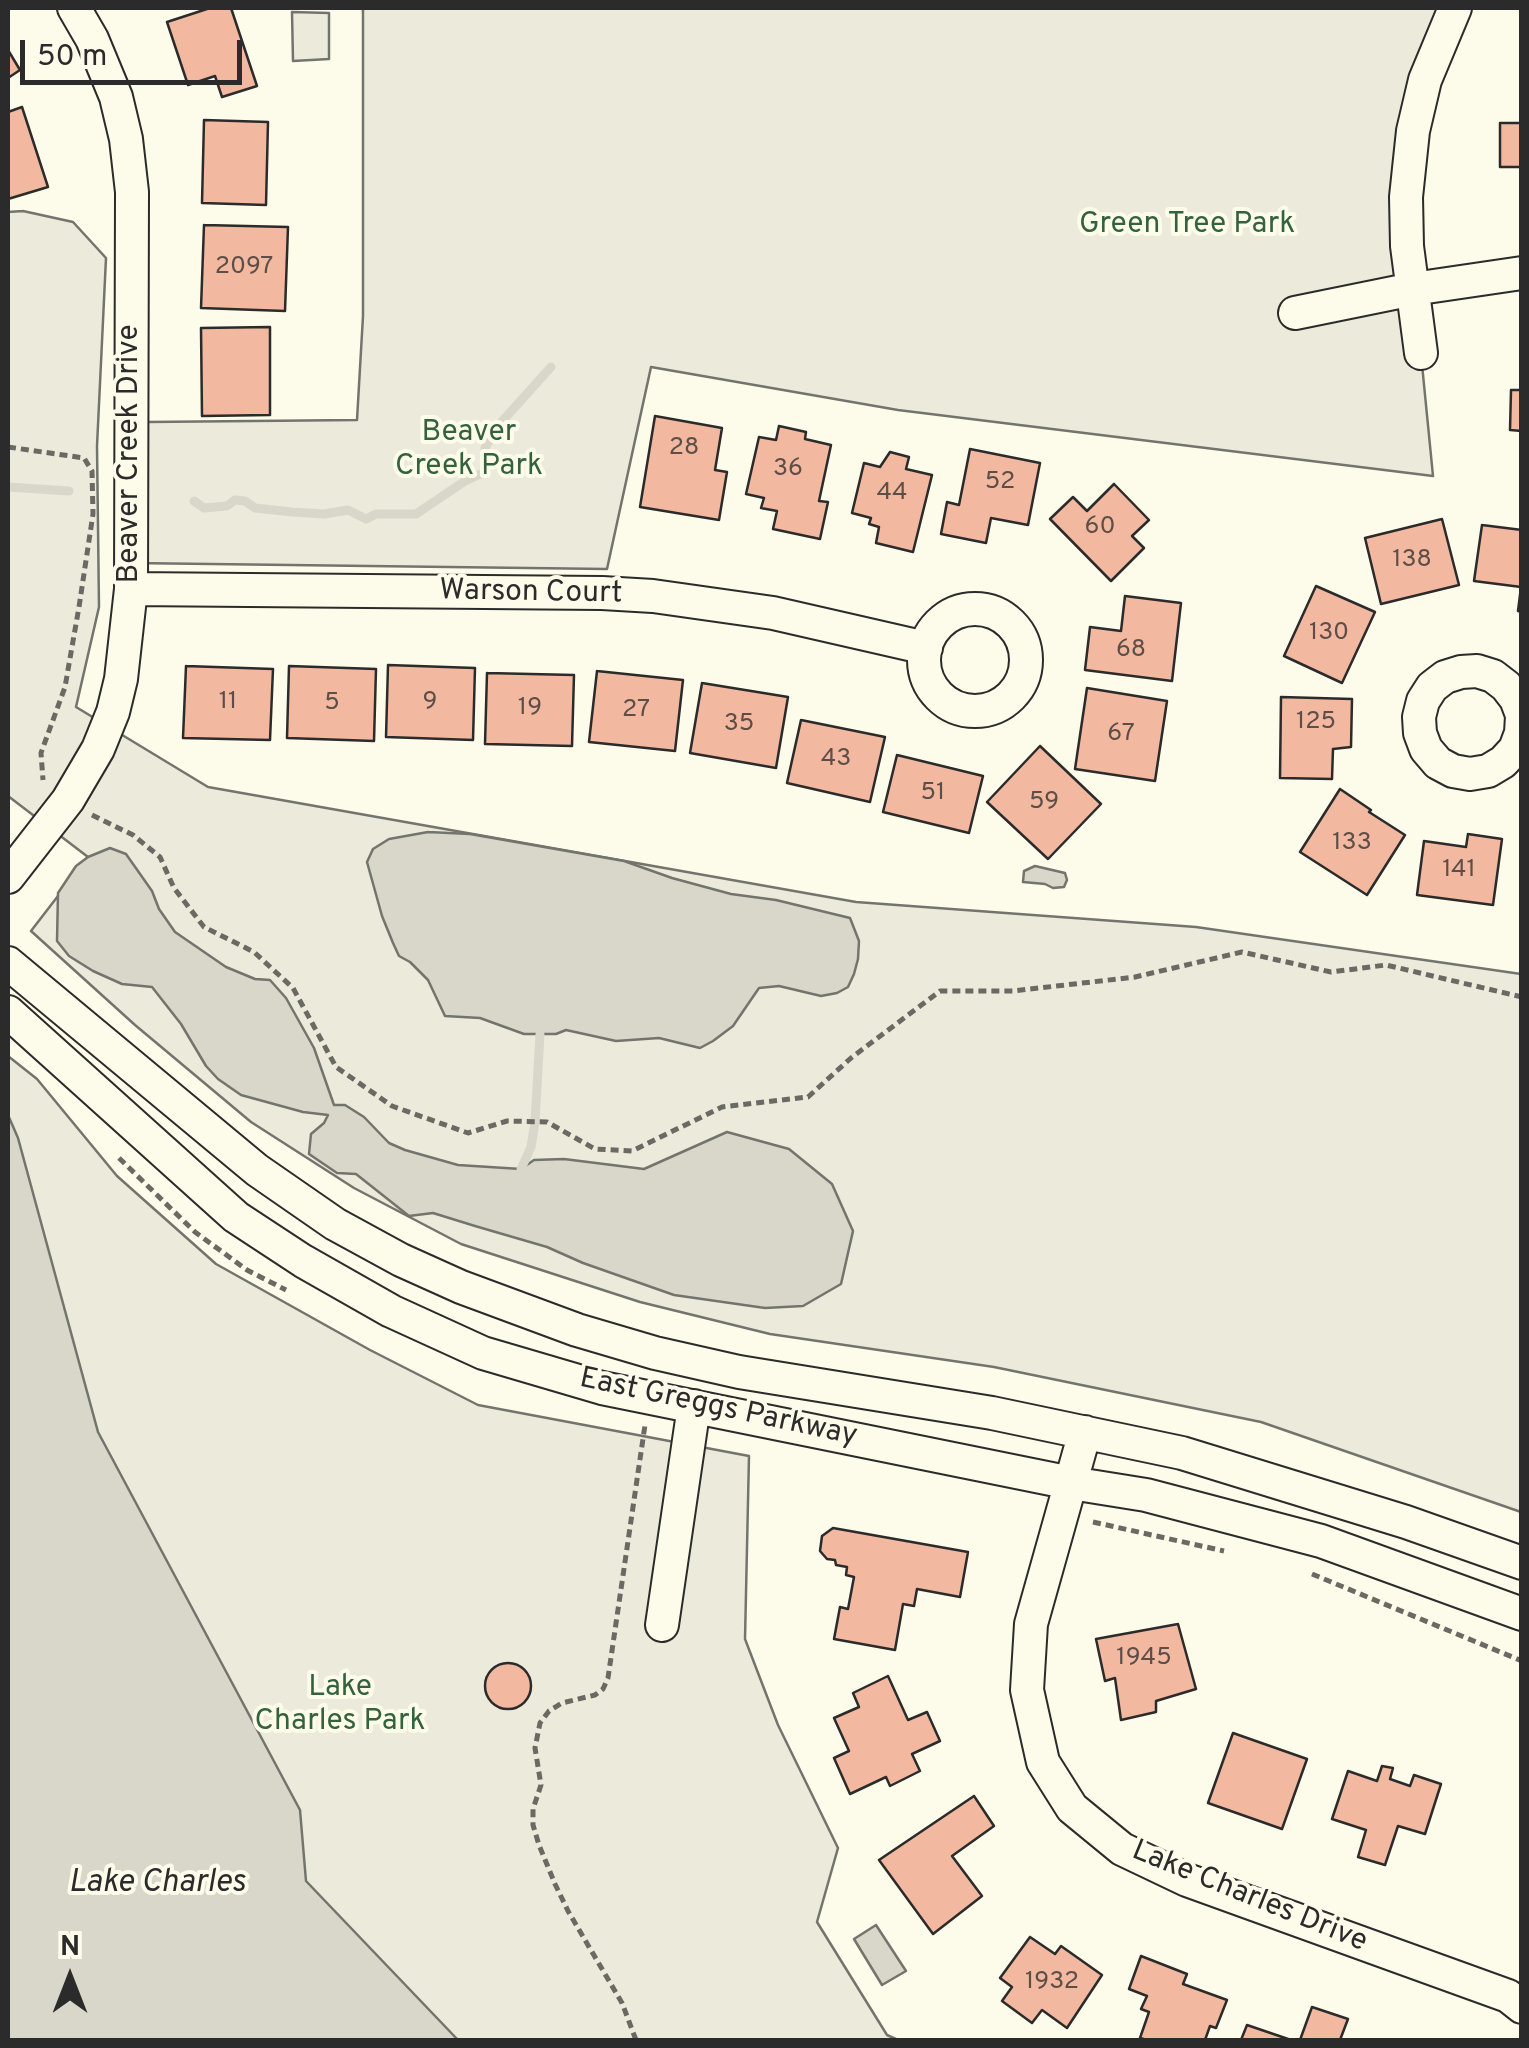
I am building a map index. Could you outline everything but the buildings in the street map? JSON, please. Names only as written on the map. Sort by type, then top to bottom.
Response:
[{"type":"street","name":"Beaver Creek Drive","points":[[8,877],[68,800],[98,750],[121,679],[131,589],[132,192],[116,97],[74,8]]},
{"type":"street","points":[[1421,354],[1407,246],[1406,197],[1413,132],[1425,80],[1454,8]]},
{"type":"street","points":[[1294,313],[1522,273]]},
{"type":"street","name":"Warson Court","points":[[131,589],[654,596],[773,613],[926,648]]},
{"type":"street","name":"East Greggs Parkway","points":[[8,964],[257,1170],[335,1224],[460,1287],[577,1330],[655,1353],[739,1372],[992,1413],[1182,1453],[1406,1522],[1522,1563]]},
{"type":"street","name":"East Greggs Parkway","points":[[8,1012],[236,1217],[303,1261],[392,1311],[483,1353],[602,1388],[1146,1496],[1321,1541],[1522,1614]]},
{"type":"street","points":[[662,1625],[694,1406]]},
{"type":"street","name":"Lake Charles Drive","points":[[1085,1432],[1031,1624],[1028,1690],[1043,1762],[1072,1808],[1122,1849],[1188,1880],[1508,1996],[1522,2006]]},
{"type":"path","points":[[8,447],[84,458],[92,472],[93,514],[79,607],[65,688],[40,753],[43,780]]},
{"type":"path","points":[[101,820],[133,835],[160,857],[174,888],[204,926],[254,952],[293,988],[336,1067],[392,1106],[468,1133],[507,1121],[547,1122],[595,1150],[632,1151],[722,1107],[808,1097],[851,1058],[940,991],[1013,991],[1135,977],[1242,952],[1332,972],[1386,966],[1522,997]]},
{"type":"path","points":[[636,2040],[628,2014],[568,1911],[548,1867],[533,1825],[532,1809],[541,1785],[535,1748],[540,1723],[562,1702],[595,1695],[604,1689],[608,1678],[646,1420]]},
{"type":"path","points":[[1093,1522],[1236,1553]]},
{"type":"path","points":[[1308,1572],[1522,1661]]},
{"type":"green space","name":"Green Tree Park","points":[[363,8],[1455,8],[1425,80],[1419,334],[1433,476],[898,410],[651,367],[607,569],[131,563],[147,422],[357,420],[363,316]]},
{"type":"green space","points":[[292,12],[329,13],[329,59],[293,61]]},
{"type":"green space","points":[[23,211],[73,222],[106,258],[97,446],[99,607],[76,707],[208,787],[856,902],[1196,927],[1521,974],[1521,1512],[1261,1422],[994,1367],[770,1334],[640,1302],[461,1244],[354,1188],[251,1122],[135,1025],[31,931],[88,857],[8,796],[8,212]]},
{"type":"green space","name":"Lake Charles Park","points":[[8,1056],[37,1079],[117,1176],[216,1264],[370,1350],[478,1405],[749,1456],[745,1639],[778,1725],[838,1848],[817,1922],[887,2035],[898,2040],[8,2040]]},
{"type":"water","points":[[428,832],[470,834],[624,861],[731,894],[776,900],[850,918],[859,941],[854,974],[848,987],[821,996],[779,986],[759,988],[733,1026],[700,1048],[659,1038],[616,1041],[566,1030],[556,1034],[524,1034],[480,1018],[445,1016],[428,980],[399,956],[382,916],[367,862],[373,849],[389,839]]},
{"type":"water","points":[[110,848],[126,854],[175,932],[226,967],[255,979],[270,980],[286,998],[314,1048],[334,1105],[345,1105],[364,1117],[389,1143],[458,1165],[521,1169],[534,1160],[564,1159],[644,1169],[727,1132],[789,1149],[832,1184],[853,1231],[841,1284],[803,1306],[765,1308],[674,1295],[547,1247],[433,1213],[409,1216],[356,1174],[337,1173],[309,1154],[311,1134],[328,1115],[241,1095],[206,1066],[181,1024],[152,987],[122,984],[69,956],[57,941],[58,893],[76,866]]},
{"type":"water","points":[[1035,866],[1065,873],[1064,887],[1023,882],[1024,871]]},
{"type":"water","name":"Lake Charles","points":[[8,1115],[18,1138],[98,1432],[300,1810],[306,1881],[458,2040],[8,2040]]},
{"type":"water","points":[[876,1925],[906,1971],[882,1985],[854,1939]]},
{"type":"waterway","points":[[194,501],[204,508],[227,506],[235,500],[255,508],[292,512],[324,514],[348,510],[366,519],[376,514],[416,514],[485,472],[485,448],[497,427],[551,367]]},
{"type":"waterway","points":[[8,487],[69,491]]},
{"type":"waterway","points":[[521,1169],[531,1147],[535,1122],[540,1034]]},
{"type":"park label","name":"Beaver Creek Park","points":[[469,451]]}]
